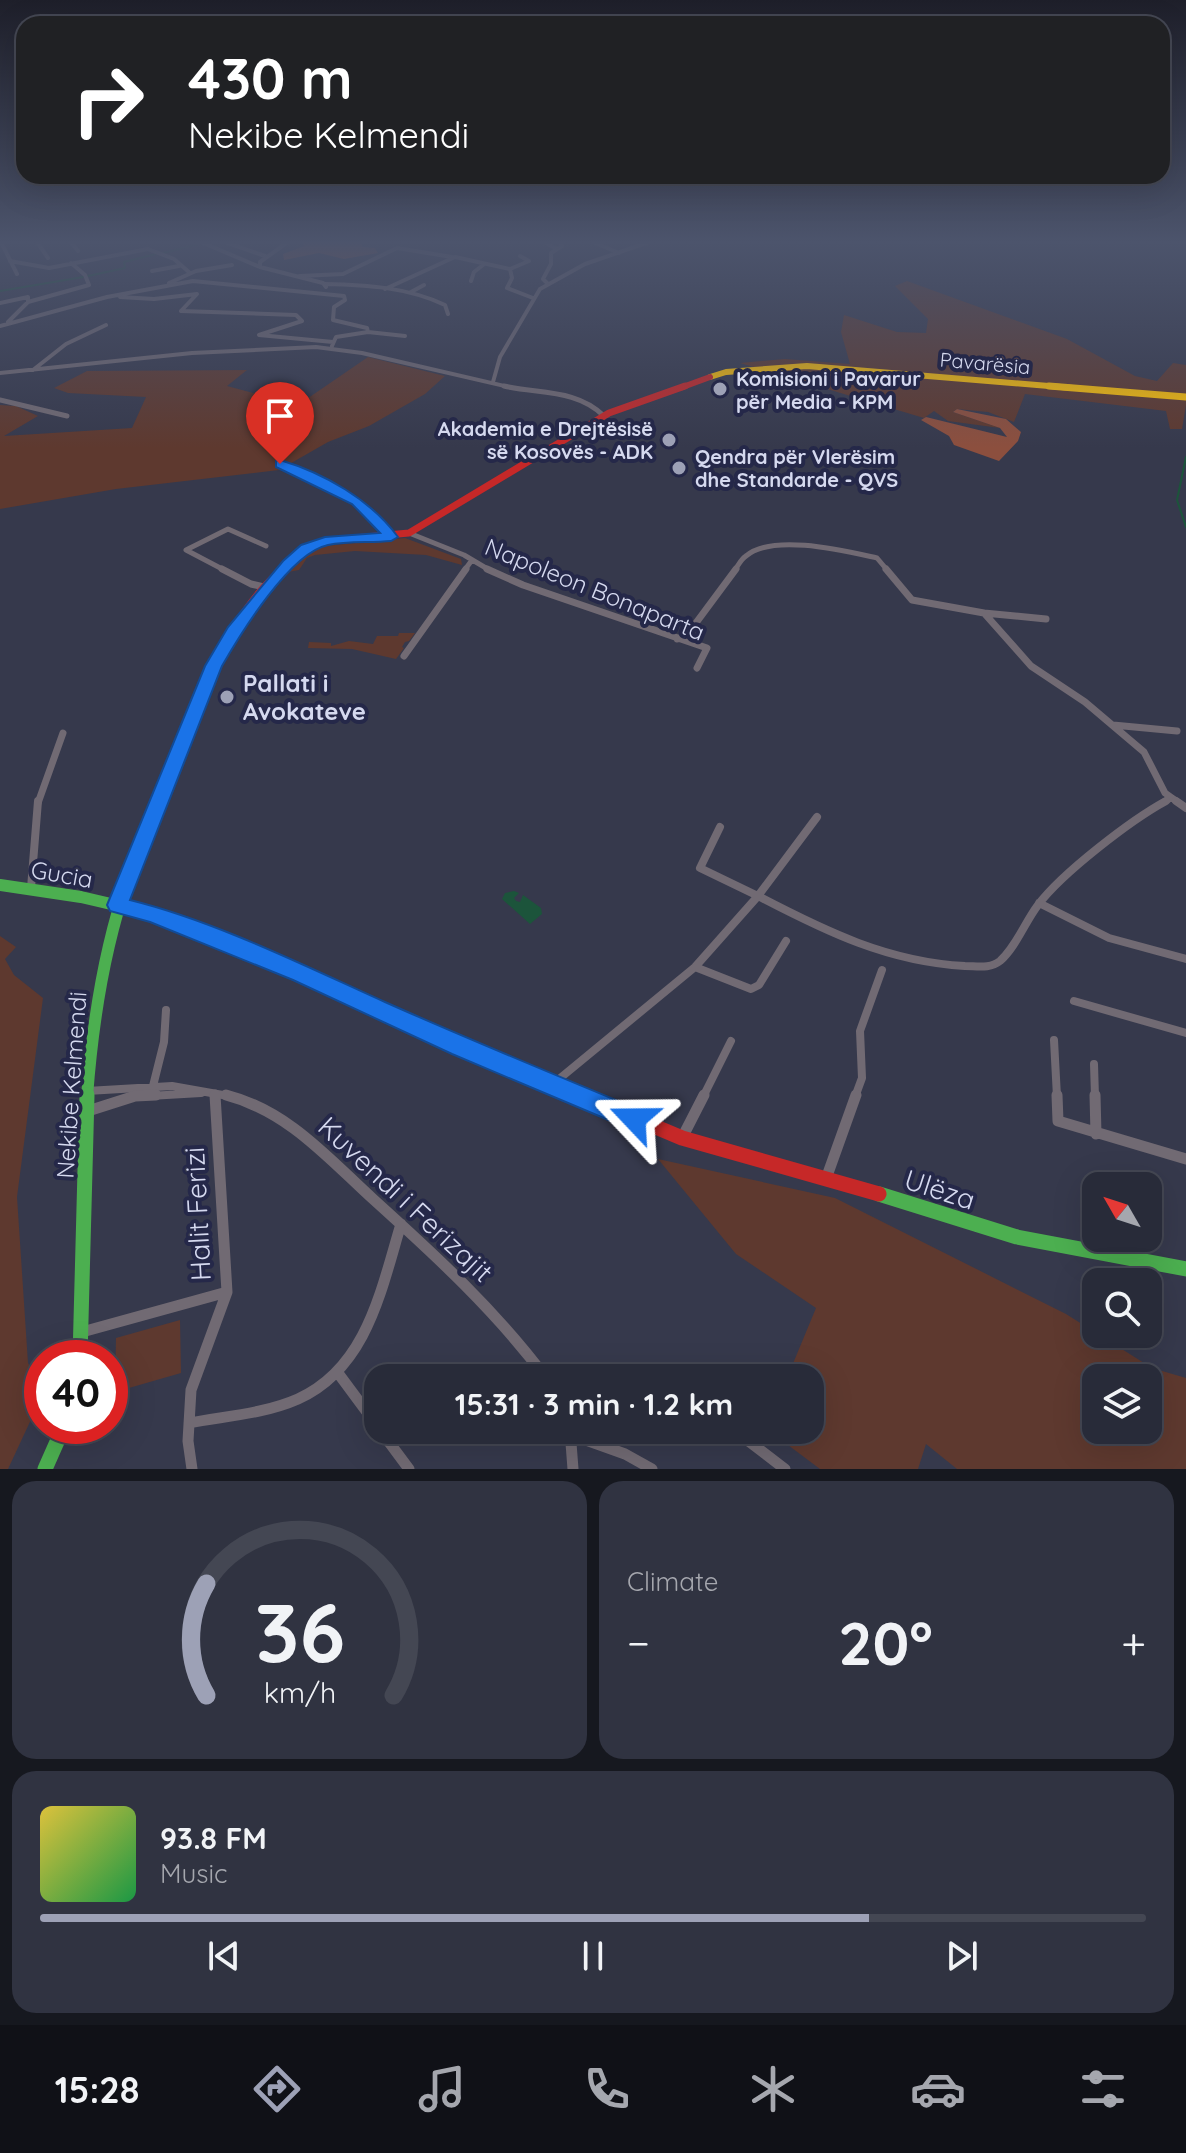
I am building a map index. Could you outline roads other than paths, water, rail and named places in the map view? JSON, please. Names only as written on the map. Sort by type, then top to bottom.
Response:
[{"type":"street","points":[[7,324],[20,311]]},
{"type":"street","points":[[0,326],[57,311]]},
{"type":"street","points":[[181,311],[296,315],[302,321],[259,335],[332,345],[527,391],[573,396],[593,405],[601,418]]},
{"type":"street","points":[[334,311],[333,320],[367,328],[368,332]]},
{"type":"street","points":[[493,382],[492,374],[529,311]]},
{"type":"street","points":[[33,370],[41,359],[61,349],[75,337],[106,325]]},
{"type":"street","points":[[0,373],[242,349],[332,345],[341,335],[368,332],[405,336]]},
{"type":"street","name":"Pavarësia","points":[[601,418],[704,377],[767,366],[807,366],[1186,397]]},
{"type":"street","points":[[0,400],[67,416]]},
{"type":"street","name":"Nekibe Kelmendi","points":[[81,1340],[87,1091],[105,952],[118,905],[214,666],[234,630],[295,557],[312,545],[332,540],[409,533],[601,418]]},
{"type":"street","points":[[280,464],[357,501],[391,537]]},
{"type":"street","points":[[266,546],[228,529],[186,550],[251,584],[268,588]]},
{"type":"street","name":"Napoleon Bonaparta","points":[[409,533],[523,585],[707,648],[697,668]]},
{"type":"street","points":[[677,639],[687,635],[745,556],[755,548],[768,545],[877,558],[912,600],[984,613],[1046,619]]},
{"type":"street","points":[[404,656],[472,560]]},
{"type":"street","points":[[984,613],[1031,666],[1072,693],[1148,757],[1169,799],[1186,808]]},
{"type":"street","points":[[1111,725],[1177,731]]},
{"type":"street","points":[[31,888],[38,802],[63,733]]},
{"type":"street","points":[[720,827],[700,868],[862,947],[922,961],[981,968],[995,965],[1001,960],[1039,903],[1058,883],[1144,813],[1169,799]]},
{"type":"street","points":[[552,1084],[695,967],[758,896],[817,817]]},
{"type":"street","name":"Gucia","points":[[0,885],[118,905]]},
{"type":"street","points":[[1039,903],[1109,938],[1186,959]]},
{"type":"street","name":"Ulëza","points":[[118,905],[154,914],[288,969],[460,1047],[682,1138],[827,1178],[1017,1237],[1186,1269]]},
{"type":"street","points":[[695,967],[751,989],[759,985],[786,941]]},
{"type":"street","points":[[827,1178],[862,1078],[860,1031],[882,970]]},
{"type":"street","points":[[1074,1001],[1186,1033]]},
{"type":"street","points":[[152,1089],[164,1042],[166,1010]]},
{"type":"street","points":[[1054,1040],[1055,1118],[1096,1134],[1186,1159]]},
{"type":"street","points":[[682,1138],[731,1041]]},
{"type":"street","points":[[1094,1064],[1096,1134]]},
{"type":"street","points":[[86,1111],[152,1089]]},
{"type":"street","points":[[87,1091],[152,1089],[212,1093]]},
{"type":"street","name":"Kuvendi i Ferizajit","points":[[212,1093],[257,1105],[283,1120],[475,1294],[534,1364]]},
{"type":"street","name":"Halit Ferizi","points":[[192,1469],[189,1423],[191,1390],[227,1292],[212,1093]]},
{"type":"street","points":[[189,1423],[295,1401],[338,1373],[360,1345],[368,1327],[401,1224]]},
{"type":"street","points":[[82,1332],[227,1292]]},
{"type":"street","points":[[338,1373],[364,1408]]},
{"type":"street","points":[[45,1469],[56,1444]]},
{"type":"street","points":[[391,1444],[409,1469]]},
{"type":"street","points":[[572,1444],[573,1469]]},
{"type":"street","points":[[600,1444],[652,1469]]},
{"type":"street","points":[[752,1444],[785,1469]]},
{"type":"waterway","points":[[1186,457],[1177,500],[1186,527]]},
{"type":"place","name":"Komisioni i Pavarur për Media - KPM","points":[[720,389]]},
{"type":"place","name":"Akademia e Drejtësisë së Kosovës - ADK","points":[[669,440]]},
{"type":"place","name":"Qendra për Vlerësim dhe Standarde - QVS","points":[[679,468]]},
{"type":"place","name":"Pallati i Avokateve","points":[[227,697]]}]
